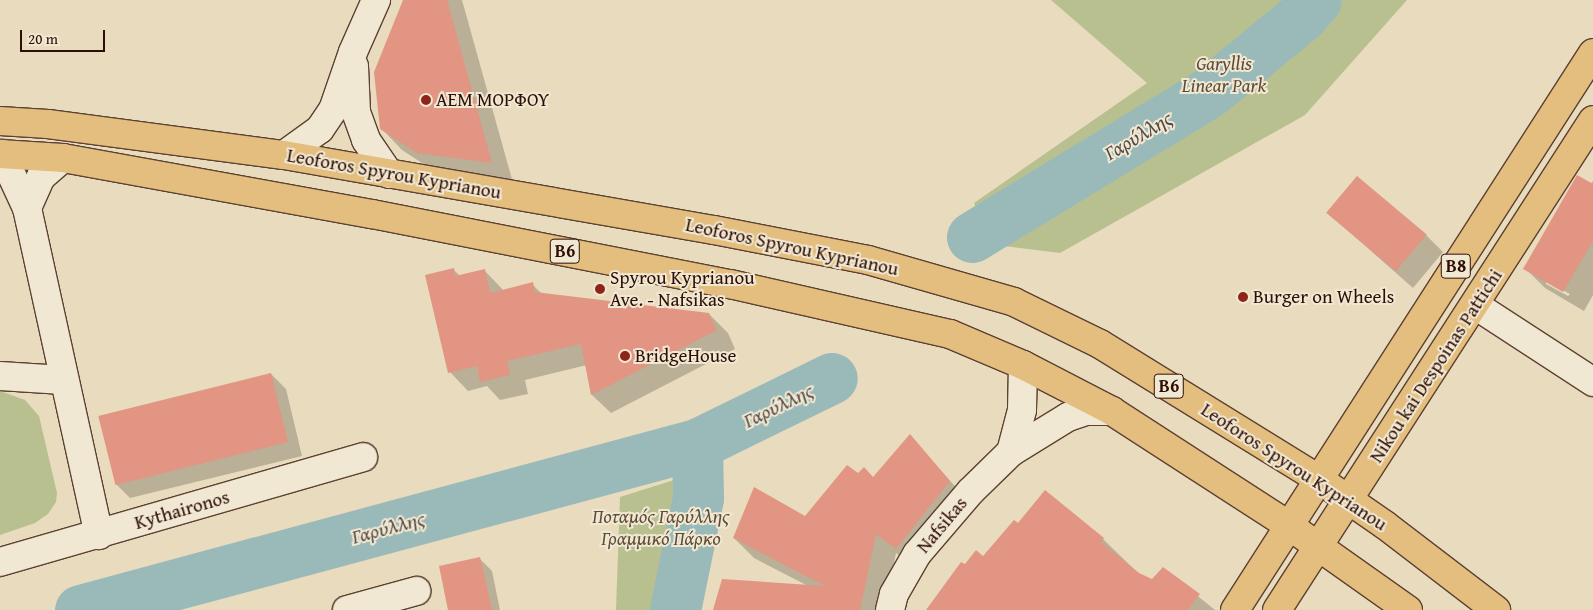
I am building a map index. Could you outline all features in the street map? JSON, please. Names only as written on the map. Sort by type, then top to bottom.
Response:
[{"type":"main road","name":"Nikou kai Despoinas Pattichi","points":[[1235,610],[1593,53]]},
{"type":"main road","name":"Nikou kai Despoinas Pattichi","points":[[1277,610],[1593,120]]},
{"type":"main road","name":"Leoforos Spyrou Kyprianou","points":[[0,121],[48,124],[284,155],[868,260],[1014,302],[1100,344],[1320,480],[1496,610]]},
{"type":"main road","name":"B6","points":[[1,154],[63,158],[730,284],[950,334],[1024,365],[1112,411],[1288,525],[1408,610]]},
{"type":"street","points":[[284,155],[324,123],[333,110],[353,52],[376,0]]},
{"type":"street","points":[[353,52],[356,112],[366,140],[389,174]]},
{"type":"street","points":[[1,154],[28,208],[63,380],[99,535]]},
{"type":"street","points":[[28,208],[41,177],[63,158]]},
{"type":"street","points":[[1475,305],[1593,382]]},
{"type":"street","points":[[1011,452],[1022,410],[1024,365]]},
{"type":"street","points":[[0,376],[63,380]]},
{"type":"street","name":"Nafsikas","points":[[890,610],[894,594],[917,554],[972,491],[1011,452],[1068,417],[1086,412],[1112,411]]},
{"type":"street","name":"Kythaironos","points":[[0,562],[99,535],[363,457]]},
{"type":"street","points":[[347,610],[416,591]]},
{"type":"green space","name":"Garyllis Linear Park","points":[[1051,0],[1407,0],[1305,115],[1060,253],[988,244],[974,203],[1147,83]]},
{"type":"green space","points":[[0,391],[25,400],[39,416],[57,493],[56,502],[48,514],[35,523],[0,535]]},
{"type":"green space","name":"Ποταμός Γαρύλλης Γραμμικό Πάρκο","points":[[712,468],[691,610],[616,610],[620,497]]},
{"type":"building","name":"ΑΕΜ ΜΟΡΦΟΥ","points":[[403,0],[447,0],[492,163],[417,153],[380,129],[374,72]]},
{"type":"building","points":[[1577,175],[1593,184],[1593,241],[1563,292],[1523,269]]},
{"type":"building","points":[[1357,176],[1427,234],[1396,271],[1326,213]]},
{"type":"building","points":[[454,268],[455,276],[485,269],[490,293],[533,282],[535,292],[709,313],[717,330],[591,395],[581,344],[507,361],[510,375],[480,382],[477,366],[448,373],[425,275]]},
{"type":"building","points":[[271,373],[288,442],[115,485],[98,416]]},
{"type":"building","points":[[910,434],[950,481],[896,549],[876,534],[860,610],[713,610],[722,579],[825,586],[733,538],[754,487],[805,516],[847,465],[858,473],[864,467],[873,477]]},
{"type":"building","points":[[1045,490],[1104,538],[1101,542],[1139,573],[1152,579],[1163,567],[1200,594],[1188,610],[926,610],[961,562],[965,564],[976,550],[983,556],[1014,520],[1018,523]]},
{"type":"building","points":[[480,557],[492,610],[448,610],[439,566]]},
{"type":"waterway","name":"Γαρύλλης","points":[[972,237],[1208,93],[1302,16],[1316,0]]},
{"type":"waterway","name":"Γαρύλλης","points":[[675,610],[698,498],[697,444],[832,378]]},
{"type":"waterway","name":"Γαρύλλης","points":[[80,610],[697,444]]},
{"type":"place","name":"ΑΕΜ ΜΟΡΦΟΥ","points":[[426,100]]},
{"type":"place","name":"Spyrou Kyprianou Ave. - Nafsikas","points":[[600,289]]},
{"type":"place","name":"Burger on Wheels","points":[[1243,297]]},
{"type":"place","name":"BridgeHouse","points":[[625,356]]}]
